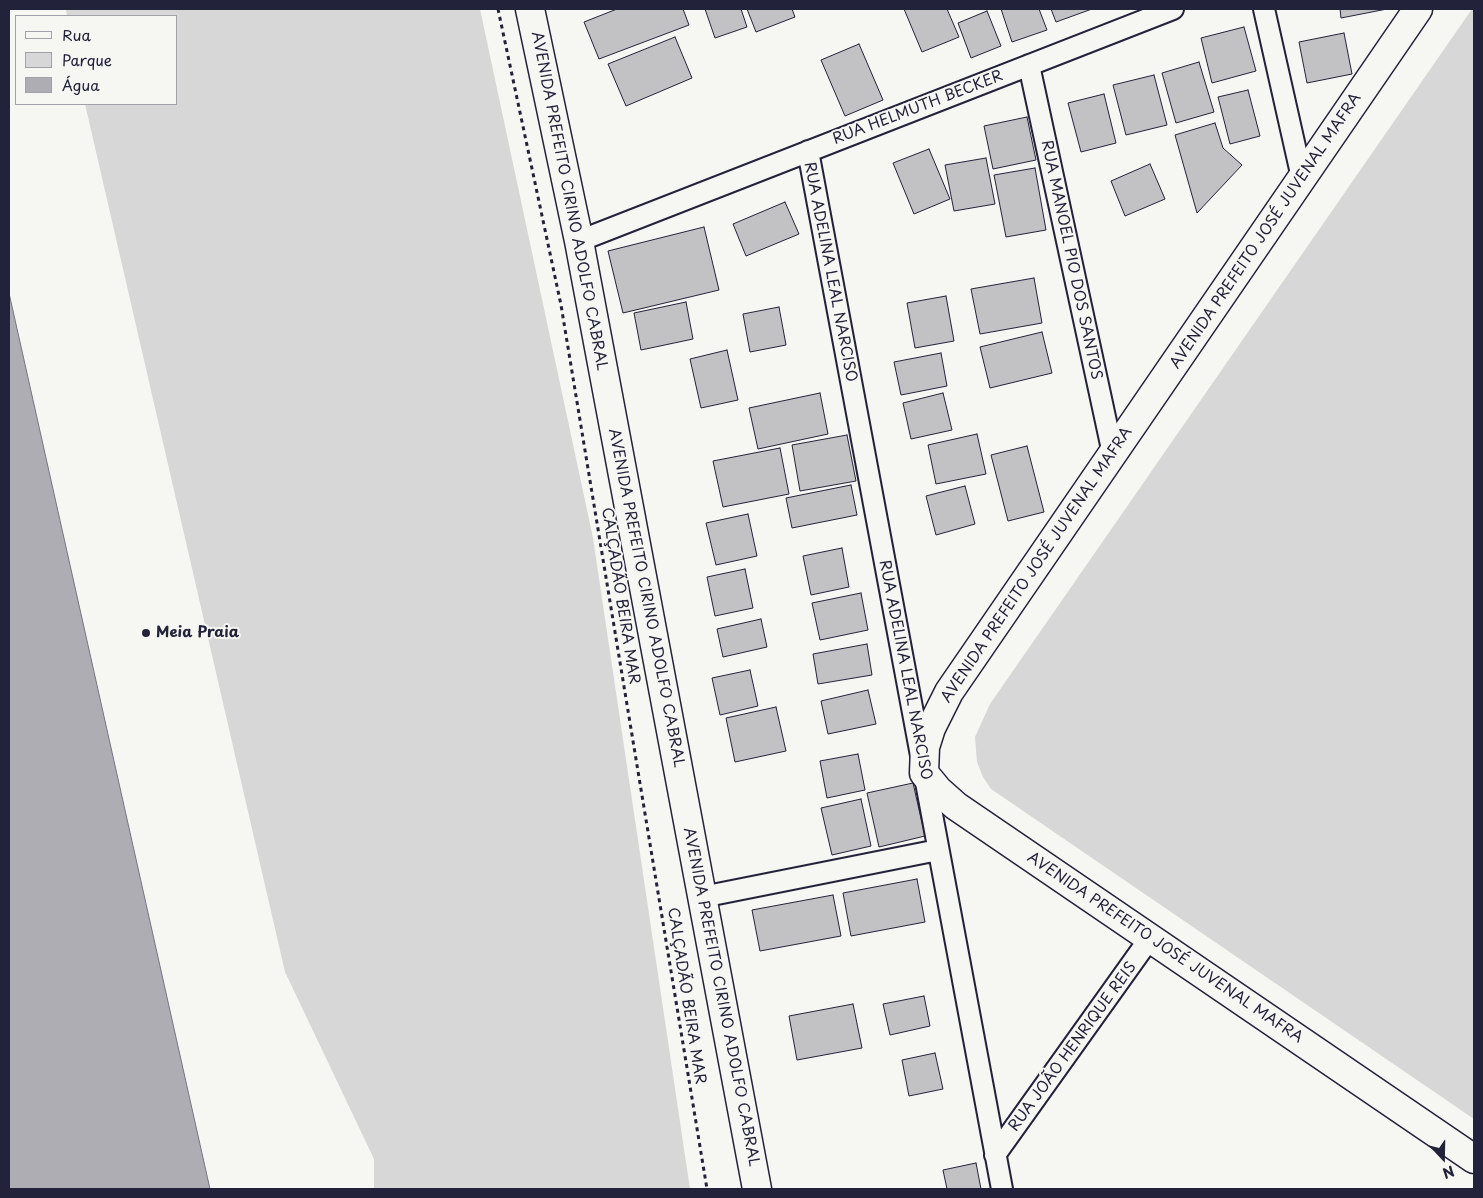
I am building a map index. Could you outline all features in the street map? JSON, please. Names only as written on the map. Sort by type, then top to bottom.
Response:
[{"type":"main road","name":"AVENIDA PREFEITO CIRINO ADOLFO CABRAL","points":[[531,9],[579,241],[757,1189]]},
{"type":"main road","name":"AVENIDA PREFEITO JOSÉ JUVENAL MAFRA","points":[[1418,9],[949,692],[928,737],[924,773],[938,790],[956,806],[1474,1159]]},
{"type":"street","name":"RUA HELMUTH BECKER","points":[[579,241],[1172,9]]},
{"type":"street","points":[[1264,9],[1302,178]]},
{"type":"street","name":"RUA MANOEL PIO DOS SANTOS","points":[[1029,65],[1113,454]]},
{"type":"street","name":"RUA ADELINA LEAL NARCISO","points":[[808,151],[1002,1189]]},
{"type":"street","points":[[702,897],[938,850]]},
{"type":"street","name":"RUA JOÃO HENRIQUE REIS","points":[[995,1155],[1150,938]]},
{"type":"path","name":"CALÇADÃO BEIRA MAR","points":[[498,9],[561,305],[707,1189]]},
{"type":"green space","points":[[66,9],[480,9],[593,538],[690,1189],[374,1189],[374,1159],[285,972],[85,105],[178,105],[178,15],[67,15]]},
{"type":"green space","points":[[1472,9],[1474,9],[1474,1119],[991,789],[983,777],[977,762],[975,737],[990,704]]},
{"type":"water","points":[[9,293],[210,1189],[9,1189]]},
{"type":"building","points":[[617,9],[683,9],[689,25],[599,59],[584,22]]},
{"type":"building","points":[[705,9],[741,9],[747,27],[715,38]]},
{"type":"building","points":[[747,9],[792,9],[795,17],[756,32]]},
{"type":"building","points":[[904,9],[947,9],[959,37],[922,52]]},
{"type":"building","points":[[1001,9],[1039,9],[1047,30],[1012,42]]},
{"type":"building","points":[[1051,9],[1092,9],[1056,22]]},
{"type":"building","points":[[1340,9],[1387,9],[1341,18]]},
{"type":"building","points":[[987,11],[1001,46],[971,58],[958,23]]},
{"type":"building","points":[[1244,27],[1256,71],[1212,83],[1201,38]]},
{"type":"building","points":[[1344,33],[1352,74],[1307,83],[1299,42]]},
{"type":"building","points":[[675,37],[692,78],[626,106],[608,64]]},
{"type":"building","points":[[859,44],[883,100],[845,116],[821,60]]},
{"type":"building","points":[[1199,62],[1214,112],[1176,123],[1162,73]]},
{"type":"building","points":[[1154,75],[1167,125],[1126,135],[1113,85]]},
{"type":"building","points":[[1248,90],[1260,136],[1230,144],[1218,97]]},
{"type":"building","points":[[1104,94],[1116,143],[1081,152],[1068,103]]},
{"type":"building","points":[[1027,117],[1036,160],[993,169],[984,126]]},
{"type":"building","points":[[1215,123],[1223,148],[1242,165],[1197,213],[1175,135]]},
{"type":"building","points":[[929,149],[950,199],[914,214],[893,163]]},
{"type":"building","points":[[986,158],[995,204],[954,211],[945,165]]},
{"type":"building","points":[[1150,164],[1165,199],[1125,216],[1111,181]]},
{"type":"building","points":[[1035,168],[1046,230],[1006,237],[994,175]]},
{"type":"building","points":[[785,202],[799,234],[746,256],[733,224]]},
{"type":"building","points":[[704,227],[719,290],[623,313],[608,251]]},
{"type":"building","points":[[1034,278],[1042,323],[980,334],[971,289]]},
{"type":"building","points":[[946,296],[954,341],[915,348],[907,303]]},
{"type":"building","points":[[686,302],[693,339],[641,350],[634,313]]},
{"type":"building","points":[[779,307],[786,345],[750,352],[743,314]]},
{"type":"building","points":[[1042,332],[1052,373],[990,388],[980,347]]},
{"type":"building","points":[[727,350],[738,400],[701,408],[690,359]]},
{"type":"building","points":[[941,353],[947,386],[901,395],[894,362]]},
{"type":"building","points":[[820,393],[828,434],[758,449],[749,408]]},
{"type":"building","points":[[943,393],[952,430],[911,439],[903,403]]},
{"type":"building","points":[[977,434],[986,474],[936,484],[928,445]]},
{"type":"building","points":[[847,435],[856,481],[800,491],[792,445]]},
{"type":"building","points":[[1027,446],[1044,512],[1008,521],[991,455]]},
{"type":"building","points":[[780,448],[789,494],[723,507],[713,461]]},
{"type":"building","points":[[851,485],[857,515],[792,528],[786,498]]},
{"type":"building","points":[[965,486],[975,524],[936,535],[926,496]]},
{"type":"building","points":[[748,514],[757,556],[716,565],[706,523]]},
{"type":"building","points":[[842,548],[849,587],[811,595],[803,556]]},
{"type":"building","points":[[745,569],[753,608],[715,616],[707,577]]},
{"type":"building","points":[[861,593],[868,630],[820,640],[812,603]]},
{"type":"building","points":[[761,619],[767,647],[723,657],[717,629]]},
{"type":"building","points":[[867,644],[872,675],[818,684],[813,654]]},
{"type":"building","points":[[750,670],[758,706],[720,715],[712,678]]},
{"type":"building","points":[[868,690],[876,724],[828,734],[821,701]]},
{"type":"building","points":[[776,707],[786,751],[735,762],[726,718]]},
{"type":"building","points":[[858,754],[865,790],[827,798],[820,761]]},
{"type":"building","points":[[913,783],[925,836],[879,847],[867,793]]},
{"type":"building","points":[[861,799],[871,846],[832,855],[821,808]]},
{"type":"building","points":[[917,879],[925,922],[851,936],[843,893]]},
{"type":"building","points":[[833,895],[841,936],[760,951],[752,910]]},
{"type":"building","points":[[924,996],[930,1026],[890,1035],[883,1004]]},
{"type":"building","points":[[853,1004],[862,1048],[797,1060],[789,1016]]},
{"type":"building","points":[[935,1053],[943,1089],[909,1096],[902,1060]]},
{"type":"building","points":[[976,1163],[981,1189],[947,1189],[943,1170]]},
{"type":"place","name":"Meia Praia","points":[[146,633]]}]
